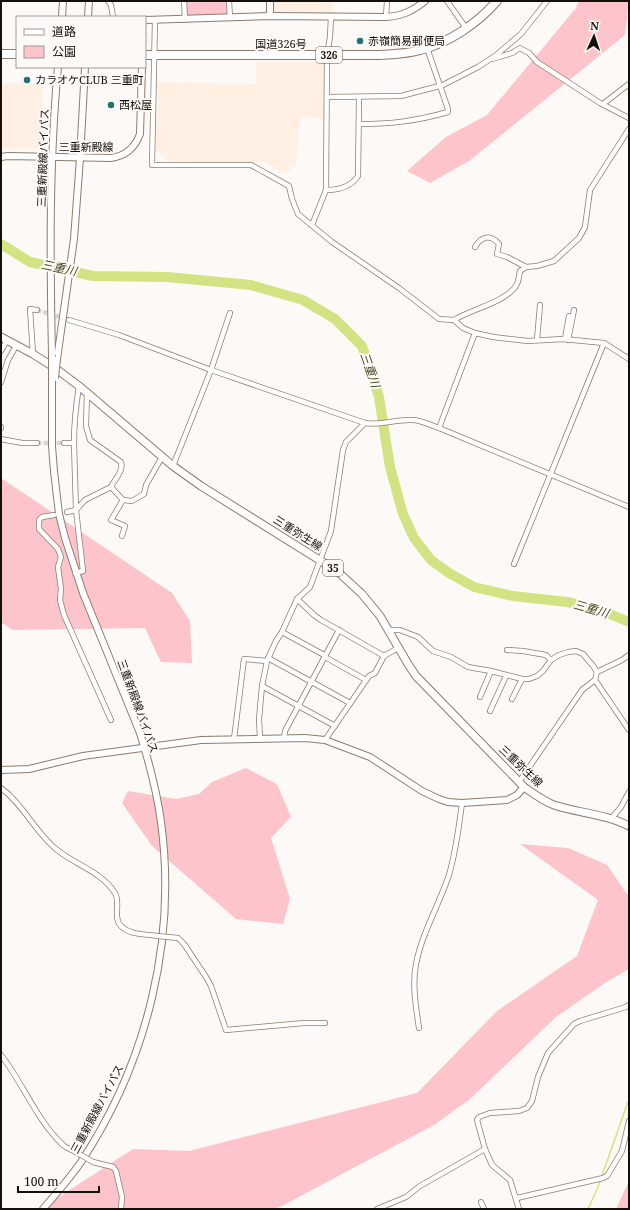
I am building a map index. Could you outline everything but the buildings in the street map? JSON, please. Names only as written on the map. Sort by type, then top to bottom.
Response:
[{"type":"highway","name":"国道326号","points":[[146,55],[404,54],[441,43],[466,28],[497,1]]},
{"type":"highway","points":[[1,54],[16,54]]},
{"type":"main road","points":[[62,16],[63,1]]},
{"type":"main road","points":[[88,16],[89,1]]},
{"type":"main road","points":[[270,1],[270,16]]},
{"type":"main road","points":[[146,20],[185,20],[270,16],[386,17],[398,16],[408,12],[425,1]]},
{"type":"main road","name":"三重新殿線バイパス","points":[[43,1209],[80,1162],[97,1135],[132,1064],[148,1016],[157,978],[163,937],[165,902],[165,870],[161,822],[155,787],[145,748],[75,573],[59,514],[52,446],[54,357],[51,281],[52,157],[58,68]]},
{"type":"main road","points":[[80,158],[85,68]]},
{"type":"main road","name":"三重新殿線","points":[[1,157],[111,158],[125,154],[136,144],[141,129],[142,68]]},
{"type":"main road","name":"三重新殿線バイパス","points":[[54,357],[74,239],[80,158]]},
{"type":"main road","name":"三重弥生線","points":[[4,339],[33,354],[80,386],[162,457],[201,486],[337,571],[371,604],[416,676],[450,709],[522,785],[543,800],[629,826]]},
{"type":"main road","points":[[1,770],[29,769],[83,756],[201,740],[305,738],[325,740],[370,757],[430,796],[448,802],[462,803],[512,798],[517,795],[522,785]]},
{"type":"street","points":[[108,1],[111,5],[113,16]]},
{"type":"street","points":[[184,1],[185,20]]},
{"type":"street","points":[[229,1],[230,18]]},
{"type":"street","points":[[386,17],[387,1]]},
{"type":"street","points":[[447,1],[466,28]]},
{"type":"street","points":[[328,97],[401,96],[440,86],[466,74],[487,61],[521,34],[547,1]]},
{"type":"street","points":[[312,225],[326,190],[326,124],[328,97],[327,55],[330,37],[330,17]]},
{"type":"street","points":[[155,20],[152,165],[251,165],[289,186],[298,214],[332,242],[399,288],[439,319],[454,320],[463,314],[499,300],[517,285],[520,271],[526,267],[537,266],[554,261],[579,238],[585,227],[590,190],[629,129]]},
{"type":"street","points":[[359,124],[390,124],[424,119],[448,112],[427,48]]},
{"type":"street","points":[[487,61],[512,53],[520,48],[529,53],[537,62],[603,104],[629,118]]},
{"type":"street","points":[[603,104],[629,84]]},
{"type":"street","points":[[326,190],[342,188],[356,180],[358,176],[359,97]]},
{"type":"street","points":[[475,247],[479,240],[490,237],[496,240],[498,244],[497,254],[507,257],[526,267]]},
{"type":"street","points":[[537,340],[540,305]]},
{"type":"street","points":[[33,354],[30,309],[37,310]]},
{"type":"street","points":[[567,340],[574,310]]},
{"type":"street","points":[[173,466],[211,370],[230,313]]},
{"type":"street","points":[[567,340],[569,316]]},
{"type":"street","points":[[69,320],[119,335],[211,370],[365,423],[372,424],[416,420],[629,507]]},
{"type":"street","points":[[454,320],[463,328],[475,333],[493,337],[604,343],[629,359]]},
{"type":"street","points":[[438,428],[475,333]]},
{"type":"street","points":[[1,351],[4,339]]},
{"type":"street","points":[[514,564],[604,343]]},
{"type":"street","points":[[1,382],[8,360],[16,346]]},
{"type":"street","points":[[75,573],[83,570],[76,510],[74,443],[76,398],[80,386]]},
{"type":"street","points":[[67,512],[76,510],[85,500],[111,487],[122,466],[121,462],[90,440],[86,426],[87,392]]},
{"type":"street","points":[[260,738],[259,719],[262,686],[268,659],[297,599],[310,587],[332,531],[343,450],[346,442],[365,423]]},
{"type":"street","points":[[1,439],[22,443],[37,443]]},
{"type":"street","points":[[64,443],[74,443]]},
{"type":"street","points":[[111,487],[123,500],[132,501],[144,494],[146,485],[162,457]]},
{"type":"street","points":[[122,536],[125,526],[112,520],[123,500]]},
{"type":"street","points":[[54,514],[42,517],[39,520],[40,529],[58,549],[61,557],[58,567],[60,600],[64,615],[111,720]]},
{"type":"street","points":[[297,599],[314,616],[384,656]]},
{"type":"street","points":[[284,738],[286,731],[339,630]]},
{"type":"street","points":[[388,630],[400,630],[418,637],[433,651],[451,657],[468,667],[522,679],[529,679],[537,676],[543,671],[550,660],[568,652],[582,654],[594,667],[597,672],[595,680],[582,690],[522,785]]},
{"type":"street","points":[[282,632],[366,680]]},
{"type":"street","points":[[325,740],[366,680],[369,676],[375,673],[384,656],[398,648]]},
{"type":"street","points":[[507,650],[523,651],[546,656],[550,660]]},
{"type":"street","points":[[597,672],[629,655]]},
{"type":"street","points":[[234,739],[244,659],[268,659],[350,703]]},
{"type":"street","points":[[480,697],[491,671]]},
{"type":"street","points":[[490,711],[506,676]]},
{"type":"street","points":[[512,699],[522,679]]},
{"type":"street","points":[[595,680],[629,730]]},
{"type":"street","points":[[262,686],[335,726]]},
{"type":"street","points":[[1,788],[15,801],[56,849],[89,868],[111,888],[115,893],[117,901],[118,921],[120,926],[128,932],[178,938],[184,944],[211,986],[226,1030],[304,1023],[325,1023]]},
{"type":"street","points":[[611,820],[621,807],[629,792]]},
{"type":"street","points":[[419,1028],[415,989],[416,965],[426,933],[449,875],[457,844],[462,803]]},
{"type":"street","points":[[519,1209],[517,1198],[510,1180],[492,1164],[485,1149],[477,1125],[477,1120],[479,1117],[490,1113],[519,1112],[527,1108],[532,1101],[538,1077],[548,1053],[574,1024],[629,1005]]},
{"type":"street","points":[[1,1055],[12,1069],[40,1116],[64,1146],[93,1162],[113,1167],[116,1171],[122,1197],[121,1209]]},
{"type":"street","points":[[517,1198],[607,1176],[622,1151],[629,1121]]},
{"type":"street","points":[[377,1209],[406,1197],[420,1186],[485,1149]]},
{"type":"street","points":[[481,1202],[484,1209]]},
{"type":"shaded area","points":[[273,1],[332,1],[333,16],[272,14]]},
{"type":"shaded area","points":[[256,62],[326,62],[327,119],[300,117],[296,165],[285,174],[266,162],[168,161],[156,150],[157,82],[256,84]]},
{"type":"shaded area","points":[[1,83],[42,83],[43,148],[1,149]]},
{"type":"green space","points":[[186,1],[230,1],[231,17],[187,17]]},
{"type":"green space","points":[[579,1],[629,1],[625,35],[469,161],[430,183],[407,171],[446,137],[487,115],[576,8]]},
{"type":"green space","points":[[1,478],[172,593],[190,621],[192,663],[161,662],[145,628],[12,630],[1,622]]},
{"type":"green space","points":[[246,768],[277,784],[291,817],[271,838],[290,899],[283,924],[236,919],[152,846],[122,803],[128,791],[176,799],[199,794],[212,782]]},
{"type":"green space","points":[[520,844],[568,848],[607,865],[629,897],[629,969],[608,981],[556,1017],[470,1099],[434,1125],[280,1207],[273,1209],[40,1209],[133,1149],[189,1151],[417,1093],[497,1011],[577,956],[598,900]]},
{"type":"green space","points":[[629,1181],[629,1209],[616,1209]]},
{"type":"waterway","name":"三重川","points":[[1,244],[30,262],[93,276],[167,277],[251,285],[303,300],[335,319],[362,346],[379,397],[390,467],[403,514],[414,538],[431,560],[449,573],[474,587],[513,596],[567,602],[595,608],[629,622]]},
{"type":"waterway","points":[[588,1209],[598,1187],[629,1099]]},
{"type":"tunnel","points":[[37,310],[66,319]]},
{"type":"tunnel","points":[[37,443],[64,443]]},
{"type":"place","name":"赤嶺簡易郵便局","points":[[360,41]]},
{"type":"place","name":"カラオケCLUB 三重町","points":[[27,80]]},
{"type":"place","name":"西松屋","points":[[111,105]]}]
